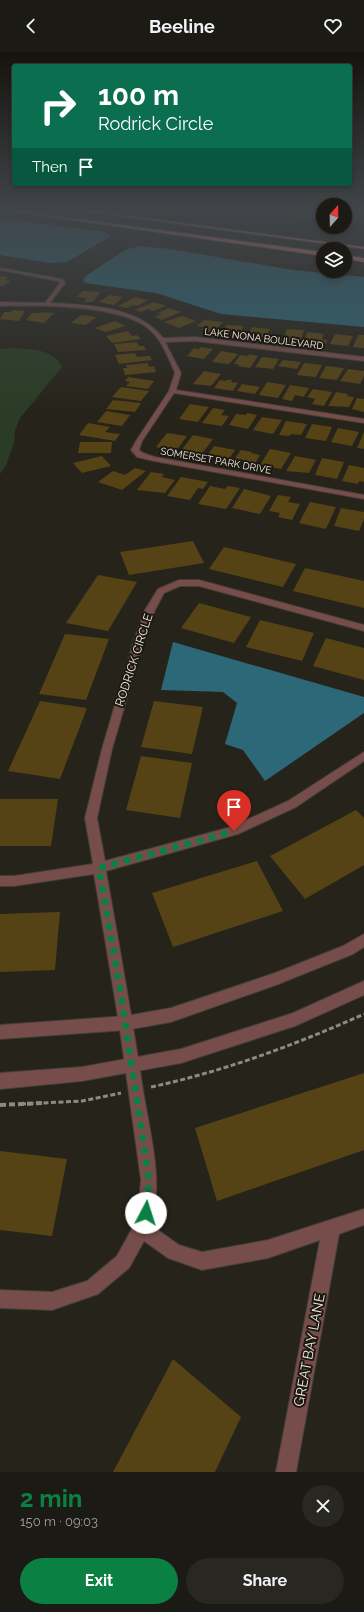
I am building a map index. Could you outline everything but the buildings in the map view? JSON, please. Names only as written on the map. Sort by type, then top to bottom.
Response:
[{"type":"street","points":[[45,277],[60,280],[63,283],[46,305]]},
{"type":"street","name":"SOMERSET PARK DRIVE","points":[[0,304],[46,305],[100,310],[126,315],[144,323],[162,340],[178,373],[172,391],[139,441],[135,450],[140,455],[154,459],[364,498]]},
{"type":"street","name":"LAKE NONA BOULEVARD","points":[[162,340],[195,339],[364,359]]},
{"type":"street","points":[[172,391],[364,421]]},
{"type":"street","name":"RODRICK CIRCLE","points":[[0,1299],[52,1301],[92,1288],[123,1262],[141,1229],[146,1213],[149,1180],[126,1023],[91,818],[107,749],[139,640],[150,610],[160,591],[180,582],[199,583],[364,628]]},
{"type":"street","points":[[0,881],[14,881],[99,868],[234,831],[292,804],[364,756]]},
{"type":"street","points":[[0,1032],[126,1023],[171,1015],[276,979],[348,950],[364,940]]},
{"type":"street","points":[[0,1081],[82,1074],[181,1056],[295,1019],[364,988]]},
{"type":"street","points":[[141,1229],[174,1252],[202,1261],[268,1249],[364,1216]]},
{"type":"street","name":"GREAT BAY LANE","points":[[286,1472],[331,1228]]},
{"type":"path","points":[[171,1083],[202,1076],[264,1055],[320,1034],[364,1014]]},
{"type":"path","points":[[0,1105],[82,1101],[100,1097]]},
{"type":"green space","points":[[0,349],[32,349],[47,353],[53,356],[62,367],[20,418],[15,431],[14,443],[6,465],[0,474]]},
{"type":"water","points":[[85,277],[364,277],[364,327],[221,314],[156,293],[85,283],[83,280]]},
{"type":"water","points":[[173,642],[364,697],[364,713],[265,781],[243,750],[225,744],[237,703],[223,692],[161,690]]},
{"type":"route","points":[[146,1213],[149,1180],[119,983],[99,868],[234,831]]}]
